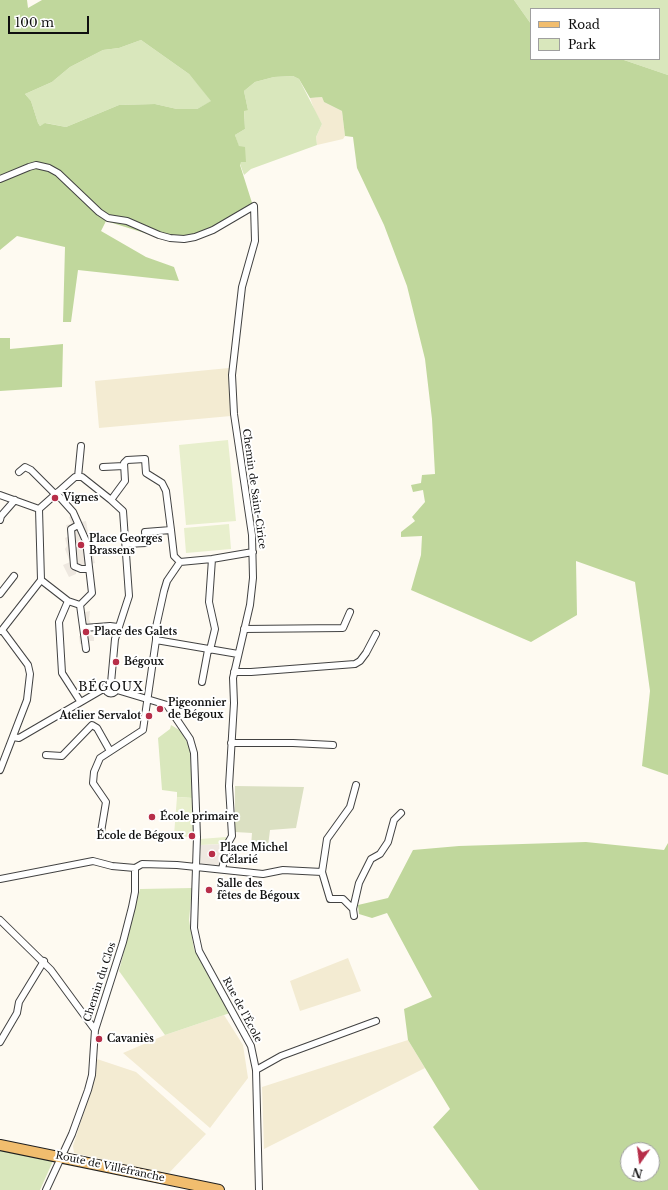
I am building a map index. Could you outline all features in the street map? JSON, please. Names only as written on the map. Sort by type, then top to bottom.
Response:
[{"type":"main road","name":"Route de Villefranche","points":[[0,1145],[219,1190]]},
{"type":"street","name":"Chemin de Saint-Cirice","points":[[0,179],[36,165],[49,168],[58,173],[99,212],[108,218],[127,220],[159,235],[170,238],[184,239],[195,237],[213,230],[254,206],[255,240],[242,287],[232,375],[234,414],[253,552],[252,594],[234,672],[229,786],[232,836],[228,843],[222,869]]},
{"type":"street","points":[[78,477],[81,446]]},
{"type":"street","points":[[111,500],[125,481],[124,466],[127,460],[145,459],[146,473],[162,483],[166,492],[174,556],[180,562]]},
{"type":"street","points":[[102,467],[124,466]]},
{"type":"street","points":[[19,472],[25,467],[31,470],[73,512],[86,541],[88,569],[92,593],[80,605]]},
{"type":"street","points":[[0,770],[27,700],[30,674],[28,666],[1,631],[41,580],[39,509],[75,477],[82,477],[123,511],[123,531],[126,544],[129,596],[115,639],[111,683]]},
{"type":"street","points":[[0,495],[39,509]]},
{"type":"street","points":[[0,520],[1,516],[15,500]]},
{"type":"street","points":[[78,525],[71,529],[74,566],[81,569],[88,569]]},
{"type":"street","points":[[126,544],[146,543],[145,532],[171,530]]},
{"type":"street","points":[[180,562],[212,559],[253,552]]},
{"type":"street","points":[[202,682],[215,630],[209,602],[212,559]]},
{"type":"street","points":[[101,832],[106,802],[93,783],[95,767],[100,758],[143,730],[156,640],[156,628],[164,591],[167,581],[180,562]]},
{"type":"street","points":[[0,594],[14,576]]},
{"type":"street","points":[[41,580],[68,601],[80,605]]},
{"type":"street","points":[[68,601],[60,622],[62,673],[80,702]]},
{"type":"street","points":[[80,605],[86,649]]},
{"type":"street","points":[[244,629],[343,628],[350,612]]},
{"type":"street","points":[[84,628],[110,626],[118,627]]},
{"type":"street","points":[[234,672],[355,664],[366,653],[376,634]]},
{"type":"street","points":[[156,640],[238,654]]},
{"type":"street","points":[[13,737],[19,738],[105,688],[108,683],[111,683]]},
{"type":"street","points":[[105,688],[110,694],[117,690],[116,685],[111,683]]},
{"type":"street","name":"Rue de l'École","points":[[117,690],[166,705],[190,738],[194,753],[197,868],[194,896],[194,928],[200,951],[251,1046],[256,1070],[259,1190]]},
{"type":"street","points":[[46,755],[62,756],[92,725],[97,728],[110,751]]},
{"type":"street","points":[[231,743],[293,743],[333,745]]},
{"type":"street","points":[[356,785],[350,807],[327,839],[322,872],[330,899],[343,899],[353,912],[359,883],[371,859],[380,854],[388,842],[394,820],[401,813]]},
{"type":"street","points":[[0,879],[93,862],[111,866],[135,868],[142,864],[222,869],[264,874],[283,870],[322,872]]},
{"type":"street","name":"Chemin du Clos","points":[[46,1190],[66,1146],[88,1090],[92,1075],[95,1030],[131,912],[135,892],[135,868]]},
{"type":"street","points":[[0,930],[2,922],[44,961],[95,1030]]},
{"type":"street","points":[[0,1042],[18,1013],[19,1002],[44,961]]},
{"type":"street","points":[[256,1070],[281,1056],[376,1021]]},
{"type":"street","points":[[66,1146],[74,1160]]},
{"type":"shaded area","points":[[322,97],[324,102],[342,111],[345,136],[343,139],[317,145],[316,137],[322,124],[315,112],[310,98]]},
{"type":"shaded area","points":[[229,368],[231,416],[99,428],[95,381]]},
{"type":"shaded area","name":"Place Georges Brassens","points":[[79,515],[81,522],[86,521],[90,543],[94,543],[96,548],[92,550],[95,563],[91,564],[92,568],[76,571],[76,574],[69,577],[63,565],[70,562],[65,549],[67,546],[65,538],[69,536],[66,525],[71,524],[69,517]]},
{"type":"shaded area","name":"Place des Galets","points":[[90,611],[89,619],[91,624],[93,624],[93,630],[90,630],[90,635],[94,635],[94,641],[90,641],[90,648],[84,649],[83,644],[80,644],[79,636],[82,636],[80,613]]},
{"type":"shaded area","name":"Place Michel Célarié","points":[[226,844],[220,866],[201,863],[201,845]]},
{"type":"shaded area","points":[[348,958],[361,991],[300,1011],[290,981]]},
{"type":"shaded area","points":[[224,1015],[243,1045],[248,1078],[210,1128],[123,1053],[165,1035]]},
{"type":"shaded area","points":[[408,1040],[425,1068],[264,1149],[262,1087]]},
{"type":"shaded area","points":[[97,1059],[136,1072],[206,1134],[168,1174],[74,1153],[73,1146],[96,1074]]},
{"type":"green space","points":[[0,0],[27,0],[28,8],[42,0],[514,0],[530,23],[530,60],[624,60],[668,75],[668,775],[642,766],[650,691],[635,582],[576,561],[577,615],[531,642],[411,590],[421,555],[422,536],[401,537],[401,532],[415,521],[412,517],[425,502],[423,490],[413,492],[411,485],[421,483],[422,475],[435,474],[432,419],[425,359],[407,286],[384,225],[357,168],[353,137],[345,136],[342,111],[324,102],[322,97],[310,98],[299,79],[293,76],[274,77],[255,82],[244,91],[248,110],[244,111],[245,129],[235,135],[239,146],[245,147],[246,162],[241,162],[240,165],[253,206],[200,233],[167,240],[106,221],[101,231],[146,257],[174,267],[179,281],[78,270],[71,322],[63,322],[65,247],[17,236],[0,250]],"holes":[[[141,40],[189,74],[211,101],[197,109],[177,109],[155,104],[119,105],[66,127],[45,123],[40,126],[31,101],[25,94],[52,82],[70,67],[103,50],[119,48]]]},
{"type":"green space","points":[[514,0],[668,0],[668,75],[624,60],[660,60],[660,8],[530,8],[530,23]]},
{"type":"green space","points":[[141,40],[189,74],[212,101],[197,109],[177,109],[155,104],[119,105],[66,127],[46,123],[40,126],[31,101],[25,94],[52,82],[70,67],[103,50],[119,48]]},
{"type":"green space","points":[[293,76],[299,79],[322,124],[316,137],[317,145],[251,169],[244,175],[240,164],[245,147],[239,147],[235,135],[245,129],[244,110],[248,110],[244,91],[255,82],[274,77]]},
{"type":"green space","points":[[0,338],[10,338],[10,349],[63,344],[62,387],[0,391]]},
{"type":"green space","points":[[228,440],[236,521],[186,525],[179,445]]},
{"type":"green space","points":[[229,524],[231,549],[186,553],[184,528]]},
{"type":"green space","points":[[171,725],[181,731],[190,748],[192,798],[177,797],[177,792],[162,790],[158,738],[170,729]]},
{"type":"green space","points":[[235,786],[304,787],[296,828],[270,830],[268,846],[251,846],[252,833],[235,832]]},
{"type":"green space","points":[[177,797],[192,798],[195,838],[174,835]]},
{"type":"green space","points":[[226,837],[226,844],[201,845],[200,839]]},
{"type":"green space","points":[[586,842],[664,850],[668,843],[668,1190],[479,1190],[433,1127],[450,1109],[408,1040],[404,1009],[432,997],[387,913],[372,918],[359,914],[358,905],[388,898],[413,850],[459,846]]},
{"type":"green space","points":[[192,888],[189,920],[194,949],[230,1013],[165,1035],[119,971],[140,889]]},
{"type":"green space","points":[[0,1150],[53,1161],[40,1190],[0,1190]]},
{"type":"place","name":"Vignes","points":[[55,498]]},
{"type":"place","name":"Place Georges Brassens","points":[[81,545]]},
{"type":"place","name":"Place des Galets","points":[[86,632]]},
{"type":"place","name":"Bégoux","points":[[116,662]]},
{"type":"place","name":"Pigeonnier de Bégoux","points":[[160,709]]},
{"type":"place","name":"Atelier Servalot","points":[[149,716]]},
{"type":"place","name":"École primaire","points":[[152,817]]},
{"type":"place","name":"École de Bégoux","points":[[192,836]]},
{"type":"place","name":"Place Michel Célarié","points":[[212,854]]},
{"type":"place","name":"Salle des fêtes de Bégoux","points":[[209,890]]},
{"type":"place","name":"Cavaniès","points":[[99,1039]]},
{"type":"district","name":"BÉGOUX","points":[[111,688]]}]
